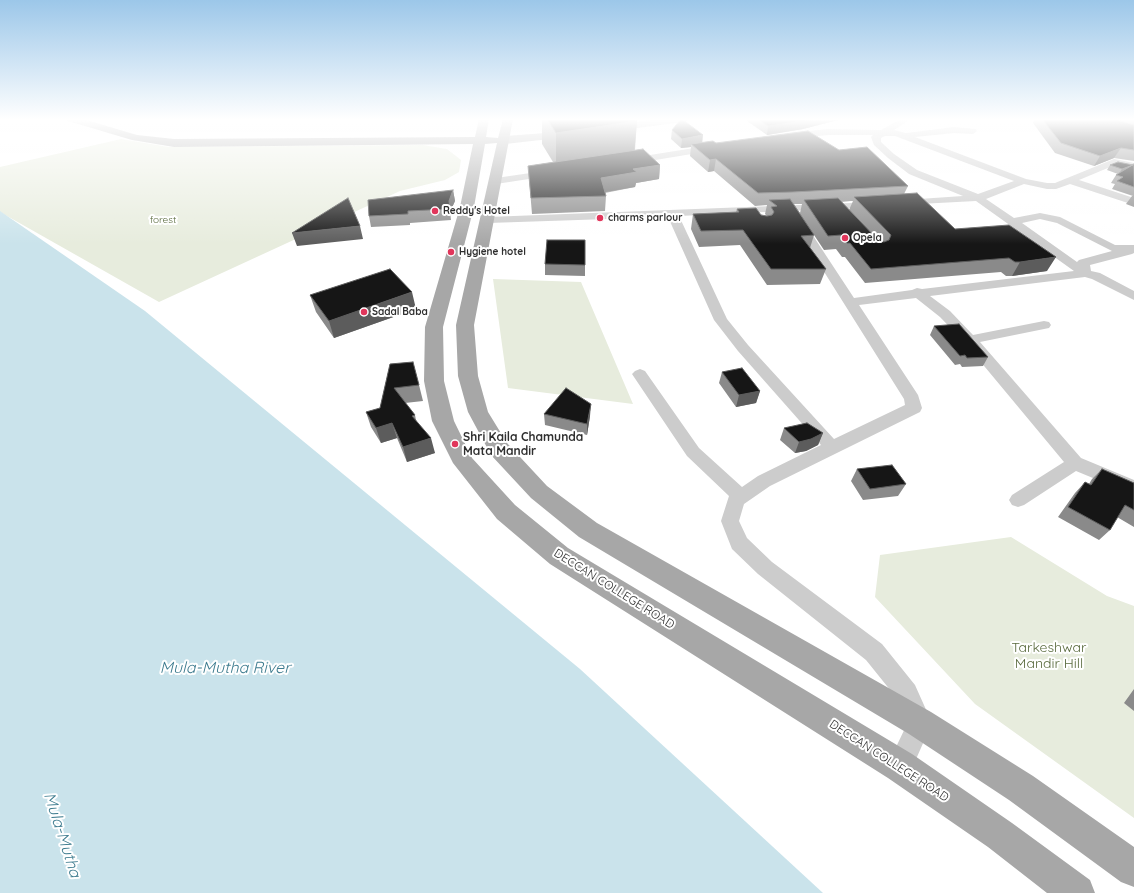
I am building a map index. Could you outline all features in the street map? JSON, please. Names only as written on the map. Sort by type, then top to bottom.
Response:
[{"type":"main road","name":"DECCAN COLLEGE ROAD","points":[[483,161],[467,207],[434,327],[434,381],[443,421],[464,463],[506,512],[559,556],[900,766],[1000,835],[1077,893]]},
{"type":"main road","points":[[495,161],[496,181],[465,325],[468,376],[478,412],[499,449],[539,492],[588,530],[920,723],[1021,788],[1134,869]]},
{"type":"street","points":[[622,162],[630,161]]},
{"type":"street","points":[[897,161],[913,172],[978,198],[1085,273],[1096,276],[1134,296]]},
{"type":"street","points":[[969,161],[1023,181],[1047,186],[1056,186],[1114,162],[1134,166]]},
{"type":"street","points":[[496,181],[559,172]]},
{"type":"street","points":[[1069,180],[1134,202]]},
{"type":"street","points":[[488,220],[752,211],[978,198],[1023,181]]},
{"type":"street","points":[[838,206],[848,217]]},
{"type":"street","points":[[790,209],[912,399],[914,408],[832,446],[764,481],[736,500],[730,521],[739,544],[766,568],[874,652],[907,693],[920,723],[900,766]]},
{"type":"street","points":[[752,211],[759,222]]},
{"type":"street","points":[[672,214],[721,320],[743,348],[832,446]]},
{"type":"street","points":[[1012,222],[1040,216],[1060,220],[1113,248],[1134,249]]},
{"type":"street","points":[[1085,273],[1083,263],[1134,249]]},
{"type":"street","points":[[850,302],[917,292],[1085,273]]},
{"type":"street","points":[[917,292],[945,314],[970,340],[1075,463],[1134,488]]},
{"type":"street","points":[[970,340],[1044,325]]},
{"type":"street","points":[[640,374],[693,452],[741,497]]},
{"type":"street","points":[[1018,500],[1075,463]]},
{"type":"green space","name":"forest","points":[[27,161],[461,161],[459,172],[445,180],[400,191],[159,302],[0,212],[0,167]]},
{"type":"green space","points":[[493,279],[581,282],[633,404],[508,388]]},
{"type":"green space","name":"Tarkeshwar Mandir Hill","points":[[1011,537],[1107,596],[1134,606],[1134,818],[975,704],[875,597],[880,555]]},
{"type":"water","name":"Mula-Mutha River","points":[[0,211],[145,311],[580,669],[823,893],[0,893]]},
{"type":"building","points":[[564,161],[655,161],[660,165],[633,169],[637,172],[601,178],[606,196],[531,198],[528,166]]},
{"type":"building","points":[[718,161],[881,161],[908,186],[793,192],[758,193]]},
{"type":"building","points":[[1118,162],[1133,165],[1122,169],[1110,165]]},
{"type":"building","points":[[1134,164],[1134,187],[1117,181],[1123,177],[1116,175]]},
{"type":"building","points":[[453,190],[449,201],[450,209],[408,211],[408,214],[369,216],[368,200]]},
{"type":"building","points":[[917,193],[955,229],[1009,225],[1056,257],[1020,262],[1015,262],[1009,258],[871,269],[850,243],[847,243],[841,235],[828,236],[804,200],[838,198],[878,240],[884,242],[889,240],[891,235],[854,197]]},
{"type":"building","points":[[348,198],[360,226],[292,233]]},
{"type":"building","points":[[790,199],[814,235],[801,236],[826,269],[771,269],[743,230],[701,231],[693,214],[739,212],[737,209],[756,208],[761,215],[767,216],[772,215],[774,212],[771,207],[777,206],[769,200]]},
{"type":"building","points":[[547,240],[585,240],[585,265],[545,264]]},
{"type":"building","points":[[390,269],[412,292],[329,321],[310,295]]},
{"type":"building","points":[[959,324],[988,357],[967,358],[965,355],[960,356],[934,326]]},
{"type":"building","points":[[413,362],[419,385],[394,388],[415,415],[412,416],[431,438],[403,447],[392,423],[376,428],[366,412],[380,408],[390,364]]},
{"type":"building","points":[[742,368],[760,391],[739,395],[722,372]]},
{"type":"building","points":[[566,388],[591,404],[587,424],[544,414]]},
{"type":"building","points":[[807,423],[823,433],[811,439],[799,442],[784,428]]},
{"type":"building","points":[[892,465],[906,484],[870,489],[857,469]]},
{"type":"building","points":[[1102,469],[1134,483],[1134,510],[1125,505],[1110,530],[1068,507],[1085,482],[1091,485]]},
{"type":"place","name":"Reddy's Hotel","points":[[435,211]]},
{"type":"place","name":"charms parlour","points":[[600,218]]},
{"type":"place","name":"Opela","points":[[845,238]]},
{"type":"place","name":"Hygiene hotel","points":[[451,252]]},
{"type":"place","name":"Sadal Baba","points":[[364,312]]},
{"type":"place","name":"Shri Kaila Chamunda Mata Mandir","points":[[455,444]]},
{"type":"water label","name":"Mula-Mutha","points":[[62,835]]}]
